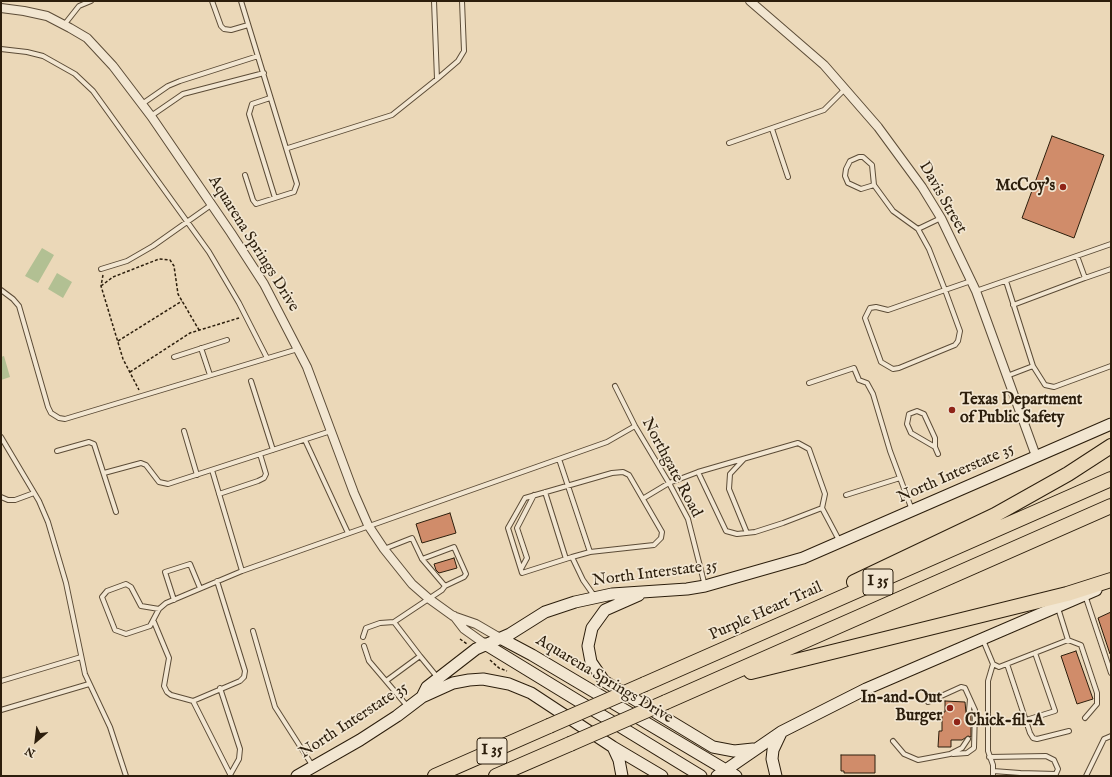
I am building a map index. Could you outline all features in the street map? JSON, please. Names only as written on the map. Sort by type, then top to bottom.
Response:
[{"type":"highway","points":[[675,671],[995,515],[1068,474],[1111,446]]},
{"type":"highway","name":"Purple Heart Trail","points":[[435,776],[1111,479]]},
{"type":"highway","name":"I 35","points":[[496,776],[1111,506]]},
{"type":"highway","points":[[697,688],[778,665],[1084,592],[1111,580]]},
{"type":"main road","name":"North Interstate 35","points":[[297,776],[360,740],[408,708],[422,698],[427,687],[485,644],[500,638],[545,612],[575,602],[612,594],[706,586],[802,558],[1111,424]]},
{"type":"main road","points":[[721,773],[781,732],[866,689],[982,638],[1058,608],[1084,592],[1111,584]]},
{"type":"main road","points":[[646,592],[605,610],[592,628],[588,646],[591,662],[604,681],[713,747],[734,751],[755,749]]},
{"type":"main road","name":"Aquarena Springs Drive","points":[[500,638],[532,655],[721,773],[736,776]]},
{"type":"main road","name":"Aquarena Springs Drive","points":[[485,644],[702,776]]},
{"type":"main road","points":[[422,698],[453,683],[469,680],[497,680],[531,694],[613,747],[662,776]]},
{"type":"main road","points":[[776,776],[772,760],[781,732]]},
{"type":"main road","points":[[613,747],[620,760],[622,776]]},
{"type":"street","name":"Davis Street","points":[[750,1],[824,65],[878,127],[907,164],[941,218],[976,291],[1036,456]]},
{"type":"street","name":"Aquarena Springs Drive","points":[[1,8],[47,16],[86,38],[113,66],[142,104],[212,205],[264,284],[298,349],[332,431],[368,525],[384,549],[412,584],[453,616],[464,629],[485,644]]},
{"type":"street","name":"Aquarena Springs Drive","points":[[453,616],[476,624],[500,638]]},
{"type":"lane","points":[[64,25],[79,6],[91,1]]},
{"type":"lane","points":[[212,1],[221,26],[224,29],[231,30],[248,25]]},
{"type":"lane","points":[[241,1],[264,73],[270,98],[288,148],[297,184],[294,192],[256,204],[252,200],[245,175]]},
{"type":"lane","points":[[434,1],[437,79]]},
{"type":"lane","points":[[288,148],[392,114],[437,79],[458,61],[464,51],[462,1]]},
{"type":"lane","points":[[1,50],[27,52],[43,56],[66,68],[86,83],[209,252],[246,316],[267,358]]},
{"type":"lane","points":[[142,104],[168,86],[180,81],[258,56]]},
{"type":"lane","points":[[151,116],[183,94],[264,73]]},
{"type":"lane","points":[[729,143],[824,110],[845,89]]},
{"type":"lane","points":[[270,98],[252,104],[249,114],[275,198]]},
{"type":"lane","points":[[772,129],[788,177]]},
{"type":"lane","points":[[874,185],[861,189],[848,182],[845,176],[846,169],[850,161],[863,157],[872,165],[874,185],[893,211],[918,230],[929,249],[945,290],[960,331],[960,336],[955,345],[899,368],[893,369],[881,362],[865,318],[870,308],[876,307],[888,310],[945,290],[971,280]]},
{"type":"lane","points":[[102,269],[127,261],[163,240],[212,205]]},
{"type":"lane","points":[[918,230],[941,218]]},
{"type":"lane","points":[[976,291],[1111,244]]},
{"type":"lane","points":[[1077,256],[1085,278]]},
{"type":"lane","points":[[1014,305],[1111,269]]},
{"type":"lane","points":[[1006,281],[1033,366],[1045,386],[1054,387],[1111,366]]},
{"type":"lane","points":[[1,290],[13,298],[19,306],[48,407],[55,416],[65,419],[298,349]]},
{"type":"lane","points":[[174,357],[227,340]]},
{"type":"lane","points":[[201,348],[210,375]]},
{"type":"lane","points":[[1007,376],[1033,366]]},
{"type":"lane","points":[[809,383],[854,368],[859,380],[867,383],[873,394],[912,511]]},
{"type":"lane","points":[[251,381],[274,450]]},
{"type":"lane","name":"Northgate Road","points":[[615,386],[635,426],[670,483],[688,519],[706,586]]},
{"type":"lane","points":[[935,447],[911,433],[907,424],[909,414],[917,411],[924,414],[935,438],[935,447],[938,454]]},
{"type":"lane","points":[[159,609],[141,606],[131,587],[126,584],[104,592],[102,597],[115,630],[126,634],[150,626],[154,622],[159,609],[166,603],[217,581],[368,525],[607,442],[635,426]]},
{"type":"lane","points":[[184,431],[197,475]]},
{"type":"lane","points":[[104,473],[141,463],[146,465],[159,482],[164,484],[197,475],[332,431]]},
{"type":"lane","points":[[1,437],[34,493],[48,522],[66,583],[80,657],[89,684],[110,727],[126,776]]},
{"type":"lane","points":[[305,440],[348,533]]},
{"type":"lane","points":[[57,450],[90,442],[96,449],[116,512]]},
{"type":"lane","points":[[644,498],[670,483],[698,472],[798,443],[809,449],[825,494],[822,508],[840,542]]},
{"type":"lane","points":[[219,494],[264,478],[266,474],[260,454]]},
{"type":"lane","points":[[744,458],[730,474],[730,489],[746,533]]},
{"type":"lane","points":[[560,459],[567,485],[590,552]]},
{"type":"lane","points":[[212,470],[242,571]]},
{"type":"lane","points":[[623,472],[629,475],[644,498],[662,532],[661,538],[654,545],[590,552],[522,573],[508,528],[525,498],[545,492],[567,485],[623,472]]},
{"type":"lane","points":[[698,472],[726,531],[737,534],[746,533],[784,523],[822,508]]},
{"type":"lane","points":[[846,495],[900,478]]},
{"type":"lane","points":[[545,492],[566,560]]},
{"type":"lane","points":[[1,497],[8,500],[15,500],[34,493]]},
{"type":"lane","points":[[521,569],[527,558],[517,528],[534,495]]},
{"type":"lane","points":[[384,549],[412,538],[422,559],[445,586]]},
{"type":"lane","points":[[363,637],[366,628],[380,623],[394,622],[442,590],[445,586],[464,577],[466,574],[454,547],[422,559]]},
{"type":"lane","points":[[572,557],[583,580],[595,597]]},
{"type":"lane","points":[[174,600],[165,572],[190,564],[200,588]]},
{"type":"lane","points":[[154,622],[169,658],[164,686],[167,692],[171,695],[194,701],[220,688],[240,681],[244,677],[245,671],[217,581]]},
{"type":"lane","points":[[1084,592],[1111,673]]},
{"type":"lane","points":[[1058,608],[1068,640]]},
{"type":"lane","points":[[394,622],[438,678]]},
{"type":"lane","points":[[253,631],[275,707],[313,767]]},
{"type":"lane","points":[[982,638],[992,664],[988,681],[989,757],[993,776]]},
{"type":"lane","points":[[992,664],[999,667],[1068,640],[1081,645],[1097,693],[1097,704],[1085,718]]},
{"type":"lane","points":[[364,646],[369,660],[408,708]]},
{"type":"lane","points":[[1026,720],[1055,711],[1035,653]]},
{"type":"lane","points":[[386,681],[420,656]]},
{"type":"lane","points":[[1,681],[80,657]]},
{"type":"lane","points":[[1007,664],[1033,738],[1037,740],[1069,731]]},
{"type":"lane","points":[[1,710],[89,684]]},
{"type":"lane","points":[[220,688],[240,749],[239,759],[231,776]]},
{"type":"lane","points":[[893,740],[904,754],[918,760],[950,754],[967,753],[974,748],[975,710],[965,688],[961,688],[928,702]]},
{"type":"lane","points":[[970,699],[970,711]]},
{"type":"lane","points":[[194,701],[231,776]]},
{"type":"lane","points":[[1086,776],[1104,739],[1111,736]]},
{"type":"lane","points":[[950,754],[962,748],[968,738]]},
{"type":"lane","points":[[989,757],[1046,756],[1054,760],[1058,769],[1055,775],[1020,774],[993,771]]},
{"type":"path","points":[[101,286],[113,277],[159,259],[170,260],[174,266],[175,284],[178,294],[200,330]]},
{"type":"path","points":[[102,269],[101,286],[123,360],[141,396]]},
{"type":"path","points":[[118,341],[182,301]]},
{"type":"path","points":[[130,372],[190,333],[246,316]]},
{"type":"path","points":[[460,639],[469,645]]},
{"type":"green space","points":[[42,248],[54,255],[38,283],[25,276]]},
{"type":"green space","points":[[57,273],[72,282],[63,298],[48,289]]},
{"type":"green space","points":[[4,356],[10,377],[1,380],[1,357]]},
{"type":"building","name":"McCoy's","points":[[1052,136],[1104,155],[1074,238],[1022,218]]},
{"type":"building","points":[[450,513],[456,533],[422,543],[416,524]]},
{"type":"building","points":[[454,558],[457,568],[439,573],[436,570],[434,564]]},
{"type":"building","points":[[1111,612],[1111,653],[1110,654],[1098,618]]},
{"type":"building","points":[[1076,651],[1093,699],[1077,704],[1061,656]]},
{"type":"building","name":"Chick-fil-A","points":[[945,701],[965,702],[966,713],[971,713],[971,737],[968,736],[962,740],[951,740],[951,747],[938,747],[939,731],[942,731],[942,712],[945,712]]},
{"type":"building","points":[[841,755],[875,755],[875,773],[844,773],[844,771],[841,771]]},
{"type":"place","name":"McCoy's","points":[[1063,187]]},
{"type":"place","name":"Texas Department of Public Safety","points":[[952,410]]},
{"type":"place","name":"In-and-Out Burger","points":[[950,708]]},
{"type":"place","name":"Chick-fil-A","points":[[957,722]]}]
